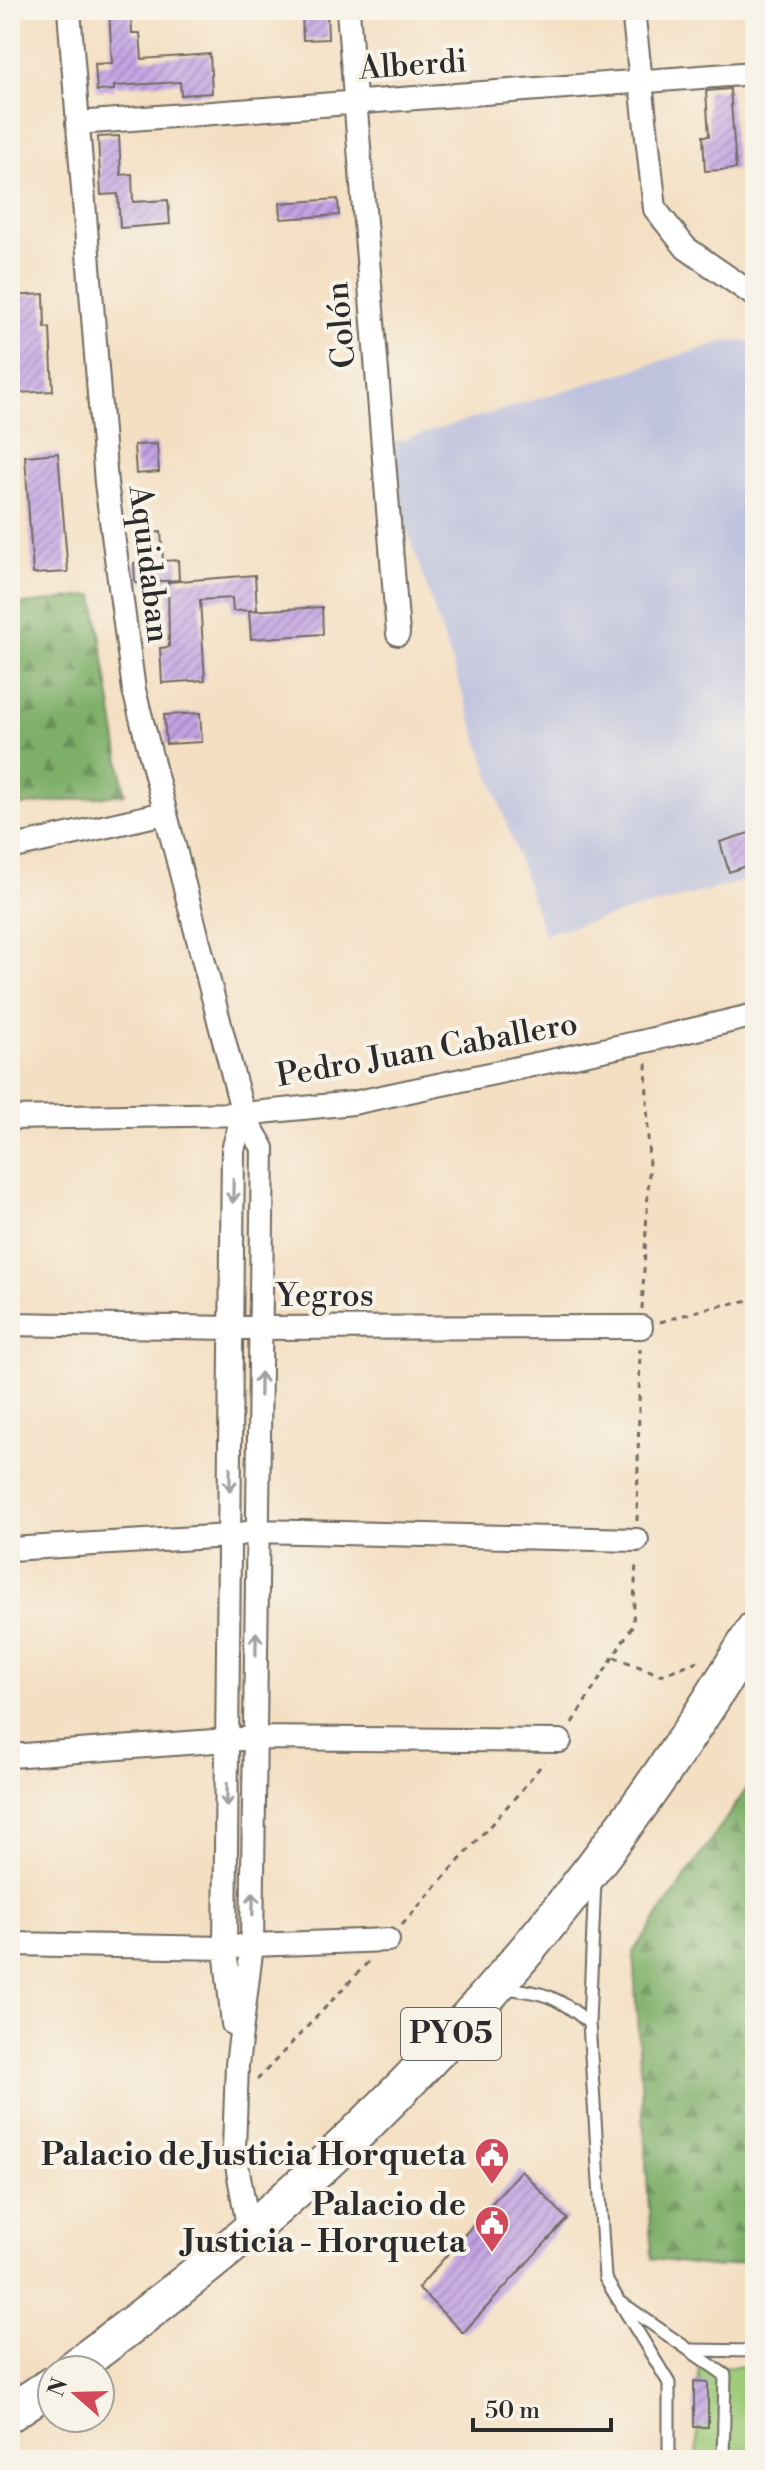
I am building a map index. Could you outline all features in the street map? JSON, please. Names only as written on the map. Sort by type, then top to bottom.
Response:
[{"type":"highway","name":"PY05","points":[[93,2354],[249,2231],[346,2142],[480,2003],[596,1863],[676,1752],[755,1629]]},
{"type":"highway","points":[[10,2413],[36,2396]]},
{"type":"street","name":"Aquidaban","points":[[69,10],[106,483],[134,690],[243,1114]]},
{"type":"street","name":"Colón","points":[[348,10],[398,634]]},
{"type":"street","points":[[633,10],[655,209],[686,248],[755,296]]},
{"type":"street","name":"Alberdi","points":[[77,123],[755,73]]},
{"type":"street","points":[[10,848],[165,813]]},
{"type":"street","name":"Pedro Juan Caballero","points":[[10,1118],[243,1114],[353,1103],[755,1015]]},
{"type":"street","points":[[237,2065],[225,1948],[233,1150],[243,1114]]},
{"type":"street","points":[[243,1114],[263,1148],[252,1945],[237,2065],[234,2149],[249,2231]]},
{"type":"street","name":"Yegros","points":[[10,1324],[231,1328],[641,1327]]},
{"type":"street","points":[[10,1549],[229,1536],[257,1531],[637,1540]]},
{"type":"street","points":[[10,1756],[255,1738],[560,1741]]},
{"type":"street","points":[[10,1944],[225,1948],[388,1940]]},
{"type":"lane","points":[[596,1863],[589,2023],[605,2278],[669,2383],[669,2460]]},
{"type":"lane","points":[[480,2003],[505,1988],[541,1993],[566,2004],[589,2023]]},
{"type":"lane","points":[[619,2301],[725,2375],[723,2460]]},
{"type":"lane","points":[[690,2350],[755,2351]]},
{"type":"path","points":[[236,2104],[519,1793],[560,1741],[633,1625],[641,1327],[649,1172],[645,1041]]},
{"type":"path","points":[[641,1327],[708,1308],[755,1299]]},
{"type":"path","points":[[614,1657],[661,1675],[704,1659]]},
{"type":"shaded area","points":[[727,341],[755,342],[755,878],[544,934],[379,447]]},
{"type":"green space","points":[[94,595],[125,794],[10,807],[10,606]]},
{"type":"green space","points":[[755,1777],[755,2260],[718,2267],[652,2259],[633,1952]]},
{"type":"green space","points":[[699,2366],[755,2367],[755,2460],[697,2460]]},
{"type":"building","points":[[109,10],[131,10],[132,33],[140,33],[142,59],[210,54],[212,93],[181,95],[180,82],[114,86],[114,90],[97,91],[95,64],[112,63]]},
{"type":"building","points":[[302,10],[327,10],[328,39],[303,40]]},
{"type":"building","points":[[730,89],[736,169],[705,171],[703,136],[709,136],[706,91]]},
{"type":"building","points":[[119,136],[121,175],[132,174],[133,202],[168,200],[170,224],[120,228],[118,194],[101,195],[98,137]]},
{"type":"building","points":[[338,199],[339,215],[281,219],[280,203]]},
{"type":"building","points":[[44,294],[45,328],[50,328],[53,391],[18,393],[10,296]]},
{"type":"building","points":[[157,444],[159,472],[136,474],[134,445]]},
{"type":"building","points":[[58,453],[68,572],[33,574],[25,456]]},
{"type":"building","points":[[161,532],[163,561],[178,560],[179,580],[135,583],[134,563],[140,562],[138,534]]},
{"type":"building","points":[[255,575],[257,610],[233,611],[232,598],[200,600],[205,680],[162,683],[160,648],[169,647],[168,582]]},
{"type":"building","points":[[322,607],[323,634],[251,639],[249,611]]},
{"type":"building","points":[[200,713],[202,742],[166,744],[164,715]]},
{"type":"building","points":[[755,831],[755,863],[729,872],[720,842]]},
{"type":"building","name":"Palacio de Justicia - Horqueta","points":[[521,2170],[567,2219],[463,2333],[418,2288]]},
{"type":"building","points":[[694,2381],[708,2382],[708,2427],[694,2427]]},
{"type":"place","name":"Palacio de Justicia Horqueta","points":[[492,2186]]},
{"type":"place","name":"Palacio de Justicia - Horqueta","points":[[492,2254]]}]
